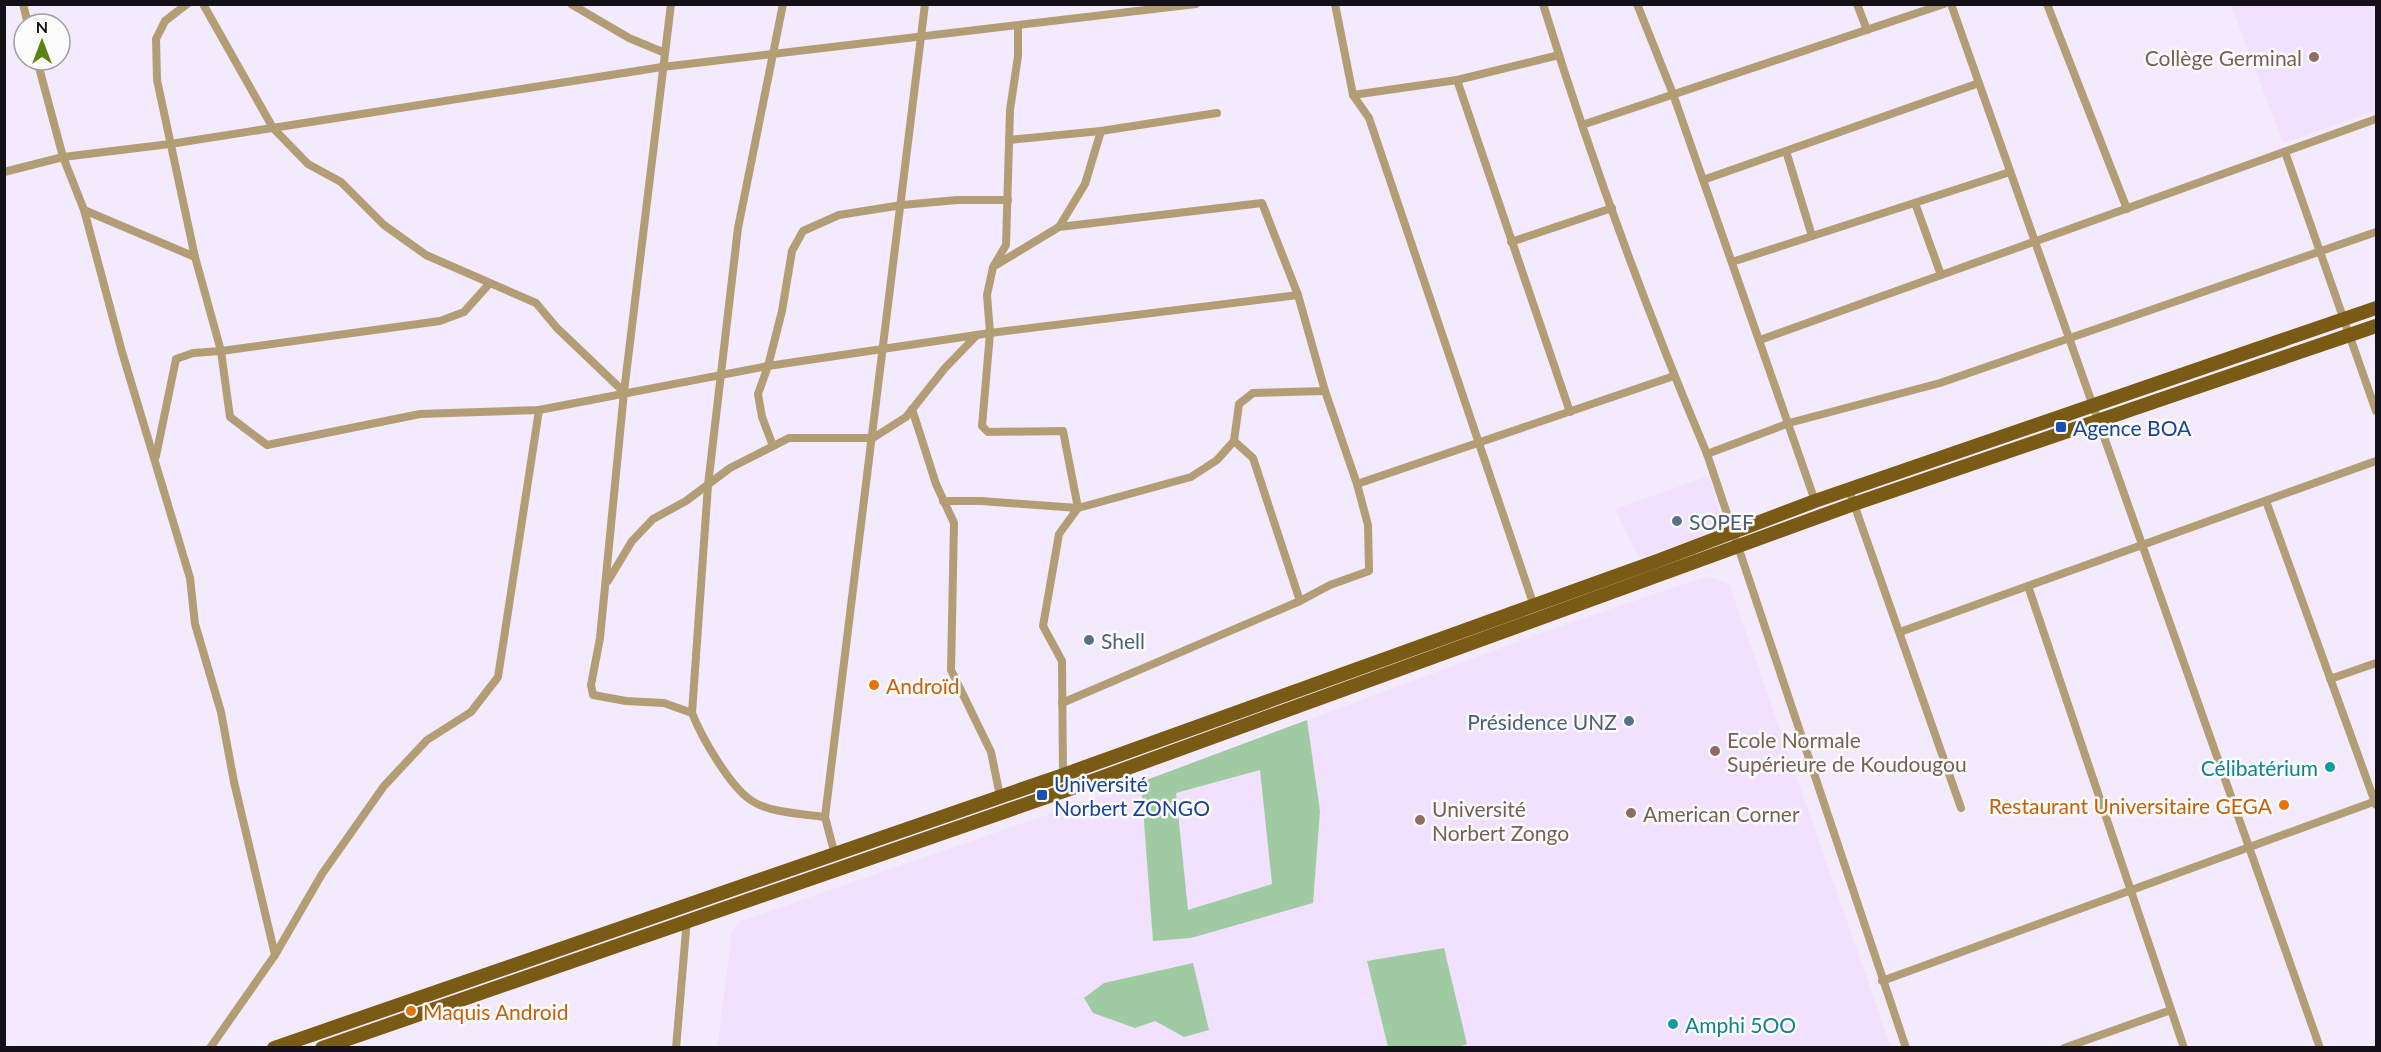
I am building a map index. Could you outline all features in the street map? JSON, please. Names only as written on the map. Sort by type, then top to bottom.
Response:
[{"type":"main road","points":[[274,1047],[1063,775],[1534,606],[1815,501],[2376,308]]},
{"type":"main road","points":[[322,1047],[687,922],[988,815],[1070,789],[1537,617],[1854,504],[2350,337],[2376,326]]},
{"type":"street","points":[[187,4],[165,21],[156,39],[157,80],[195,257],[221,351],[230,417],[267,445],[420,414],[538,410],[768,366],[990,333],[1298,295]]},
{"type":"street","points":[[203,4],[273,128],[308,164],[341,182],[384,225],[426,255],[536,303],[557,328],[624,392]]},
{"type":"street","points":[[571,4],[629,38],[665,53]]},
{"type":"street","points":[[671,4],[624,392],[600,638],[591,685],[593,695],[626,702],[664,703],[692,713]]},
{"type":"street","points":[[783,4],[775,54],[738,228],[708,485],[692,713],[700,734],[720,763],[752,801],[786,812],[825,817]]},
{"type":"street","points":[[835,855],[825,817],[925,4]]},
{"type":"street","points":[[4,172],[63,157],[170,144],[662,67],[1196,4]]},
{"type":"street","points":[[1335,4],[1353,95],[1369,118],[1481,443],[1534,606]]},
{"type":"street","points":[[1543,4],[1582,125],[1612,208],[1674,376],[1707,454],[1906,1047]]},
{"type":"street","points":[[1637,4],[1673,94],[1815,501]]},
{"type":"street","points":[[1857,4],[1867,30]]},
{"type":"street","points":[[1582,125],[1944,4]]},
{"type":"street","points":[[1951,4],[2320,1047]]},
{"type":"street","points":[[2047,4],[2127,209]]},
{"type":"street","points":[[1018,26],[1018,56],[1010,110],[1006,245],[993,267],[987,295],[990,333],[982,426],[988,432],[1063,431],[1078,508],[1059,534],[1042,626],[1062,661],[1063,775]]},
{"type":"street","points":[[1353,95],[1457,80],[1559,56]]},
{"type":"street","points":[[40,72],[63,157],[84,210],[122,352],[156,457],[190,578],[195,624],[221,712],[234,782],[275,955]]},
{"type":"street","points":[[1457,80],[1570,412]]},
{"type":"street","points":[[1703,180],[1979,83]]},
{"type":"street","points":[[1009,140],[1101,131],[1217,113]]},
{"type":"street","points":[[1760,339],[2376,119]]},
{"type":"street","points":[[1059,227],[1085,184],[1101,131]]},
{"type":"street","points":[[1786,151],[1812,236]]},
{"type":"street","points":[[2285,152],[2376,411]]},
{"type":"street","points":[[1732,262],[2010,172]]},
{"type":"street","points":[[773,446],[762,417],[758,394],[768,366],[782,311],[792,251],[802,231],[839,215],[902,205],[957,200],[1008,200]]},
{"type":"street","points":[[993,267],[1059,227],[1103,224],[1262,203],[1298,295],[1324,391],[1357,484],[1368,525],[1369,570],[1330,585],[1300,602],[1062,703]]},
{"type":"street","points":[[1914,203],[1941,275]]},
{"type":"street","points":[[1511,242],[1612,208]]},
{"type":"street","points":[[84,210],[195,257]]},
{"type":"street","points":[[1707,454],[1789,423],[1940,383],[2376,232]]},
{"type":"street","points":[[156,457],[176,359],[193,353],[440,321],[464,312],[489,284]]},
{"type":"street","points":[[605,585],[632,541],[653,519],[708,485],[730,468],[789,438],[873,438],[906,417],[945,368],[977,335]]},
{"type":"street","points":[[1357,484],[1674,376]]},
{"type":"street","points":[[943,501],[981,501],[1078,508],[1191,477],[1217,460],[1234,441],[1239,404],[1253,393],[1324,391]]},
{"type":"street","points":[[912,409],[936,484],[954,523],[951,670],[991,752],[1000,796]]},
{"type":"street","points":[[210,1047],[275,955],[322,874],[384,786],[427,740],[471,712],[498,677],[538,410]]},
{"type":"street","points":[[1234,441],[1253,458],[1300,602]]},
{"type":"street","points":[[1900,632],[2376,461]]},
{"type":"street","points":[[1849,490],[1961,808]]},
{"type":"street","points":[[1882,981],[2376,803],[2266,501]]},
{"type":"street","points":[[2028,586],[2129,891],[2184,1047]]},
{"type":"street","points":[[2330,679],[2376,663]]},
{"type":"street","points":[[676,1047],[687,906]]},
{"type":"street","points":[[2064,1047],[2171,1010]]},
{"type":"shaded area","name":"Collège Germinal","points":[[2231,5],[2376,5],[2376,110],[2283,143]]},
{"type":"shaded area","points":[[1709,476],[1723,528],[1639,558],[1615,509]]},
{"type":"shaded area","name":"Université Norbert Zongo","points":[[1707,576],[1729,584],[1891,1047],[717,1048],[732,932],[741,921],[1141,782],[1544,632]]},
{"type":"green space","points":[[1307,720],[1320,811],[1313,903],[1191,938],[1153,941],[1141,782]],"holes":[[[1260,770],[1272,884],[1188,910],[1176,793]]]},
{"type":"green space","points":[[1444,948],[1467,1044],[1455,1048],[1388,1047],[1367,961]]},
{"type":"green space","points":[[1193,963],[1209,1030],[1184,1037],[1155,1021],[1135,1028],[1093,1013],[1084,998],[1104,983]]},
{"type":"place","name":"Collège Germinal","points":[[2314,57]]},
{"type":"place","name":"Agence BOA","points":[[2061,427]]},
{"type":"place","name":"SOPEF","points":[[1677,521]]},
{"type":"place","name":"Shell","points":[[1089,640]]},
{"type":"place","name":"Androïd","points":[[874,685]]},
{"type":"place","name":"Présidence UNZ","points":[[1629,721]]},
{"type":"place","name":"Ecole Normale Supérieure de Koudougou","points":[[1715,751]]},
{"type":"place","name":"Célibatérium","points":[[2330,767]]},
{"type":"place","name":"Université Norbert ZONGO","points":[[1042,795]]},
{"type":"place","name":"Restaurant Universitaire GEGA","points":[[2284,805]]},
{"type":"place","name":"American Corner","points":[[1631,813]]},
{"type":"place","name":"Université Norbert Zongo","points":[[1420,820]]},
{"type":"place","name":"Maquis Android","points":[[411,1011]]},
{"type":"place","name":"Amphi 5OO","points":[[1673,1024]]}]
